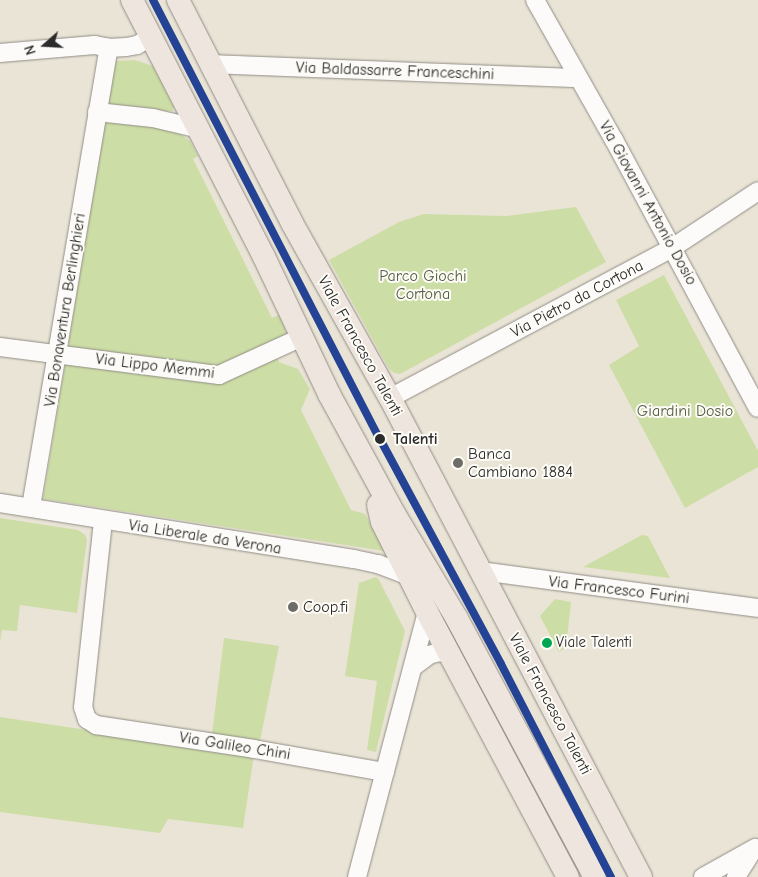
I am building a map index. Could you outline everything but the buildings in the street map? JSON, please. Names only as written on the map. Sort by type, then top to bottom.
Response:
[{"type":"main road","points":[[132,0],[200,129],[368,467],[456,617],[595,877]]},
{"type":"main road","name":"Viale Francesco Talenti","points":[[178,0],[292,223],[390,398],[637,870]]},
{"type":"main road","points":[[368,467],[382,522],[449,654],[568,877]]},
{"type":"street","name":"Via Giovanni Antonio Dosio","points":[[534,0],[672,248],[758,408]]},
{"type":"street","points":[[0,53],[95,45],[109,48],[132,46],[151,37]]},
{"type":"street","name":"Via Bonaventura Berlinghieri","points":[[31,507],[109,48]]},
{"type":"street","name":"Via Baldassarre Franceschini","points":[[211,64],[578,78]]},
{"type":"street","points":[[97,112],[153,118],[200,129]]},
{"type":"street","name":"Via Pietro da Cortona","points":[[390,398],[672,248],[758,191]]},
{"type":"street","name":"Via Lippo Memmi","points":[[0,347],[219,375],[302,337]]},
{"type":"street","name":"Via Liberale da Verona","points":[[0,503],[102,521],[370,562],[409,576]]},
{"type":"street","name":"Via Galileo Chini","points":[[102,521],[83,707],[87,718],[96,725],[254,749],[384,772]]},
{"type":"street","name":"Via Francesco Furini","points":[[481,571],[758,608]]},
{"type":"street","points":[[357,877],[427,612]]},
{"type":"street","points":[[413,667],[428,654],[439,652],[449,654]]},
{"type":"street","points":[[703,877],[756,846]]},
{"type":"street","points":[[736,877],[756,846]]},
{"type":"street","points":[[637,870],[654,877]]},
{"type":"green space","points":[[135,60],[153,66],[174,107],[173,111],[161,111],[174,129],[190,141],[198,156],[193,159],[272,318],[279,315],[287,334],[270,342],[279,362],[298,369],[310,389],[301,410],[351,510],[365,514],[385,551],[43,499],[115,61]]},
{"type":"green space","name":"Parco Giochi Cortona","points":[[576,207],[606,262],[400,374],[394,373],[389,369],[329,260],[399,222],[424,214],[506,216]]},
{"type":"green space","name":"Giardini Dosio","points":[[664,275],[758,451],[758,467],[685,508],[609,365],[639,346],[616,300]]},
{"type":"green space","points":[[0,518],[78,530],[85,535],[87,540],[77,613],[20,605],[17,631],[2,630],[0,642]]},
{"type":"green space","points":[[642,535],[648,536],[670,578],[583,567]]},
{"type":"green space","points":[[376,577],[405,631],[376,752],[367,750],[377,681],[345,676],[359,583]]},
{"type":"green space","points":[[555,599],[571,602],[566,647],[559,652],[540,616]]},
{"type":"green space","points":[[224,638],[279,646],[260,741],[212,734]]},
{"type":"green space","points":[[0,717],[254,755],[243,828],[168,819],[160,833],[0,812]]},
{"type":"transit line","points":[[153,0],[380,439],[501,664],[611,877]]},
{"type":"place","name":"Talenti","points":[[380,439]]},
{"type":"place","name":"Banca Cambiano 1884","points":[[458,463]]},
{"type":"place","name":"Coop.fi","points":[[293,607]]},
{"type":"place","name":"Viale Talenti","points":[[547,643]]}]
